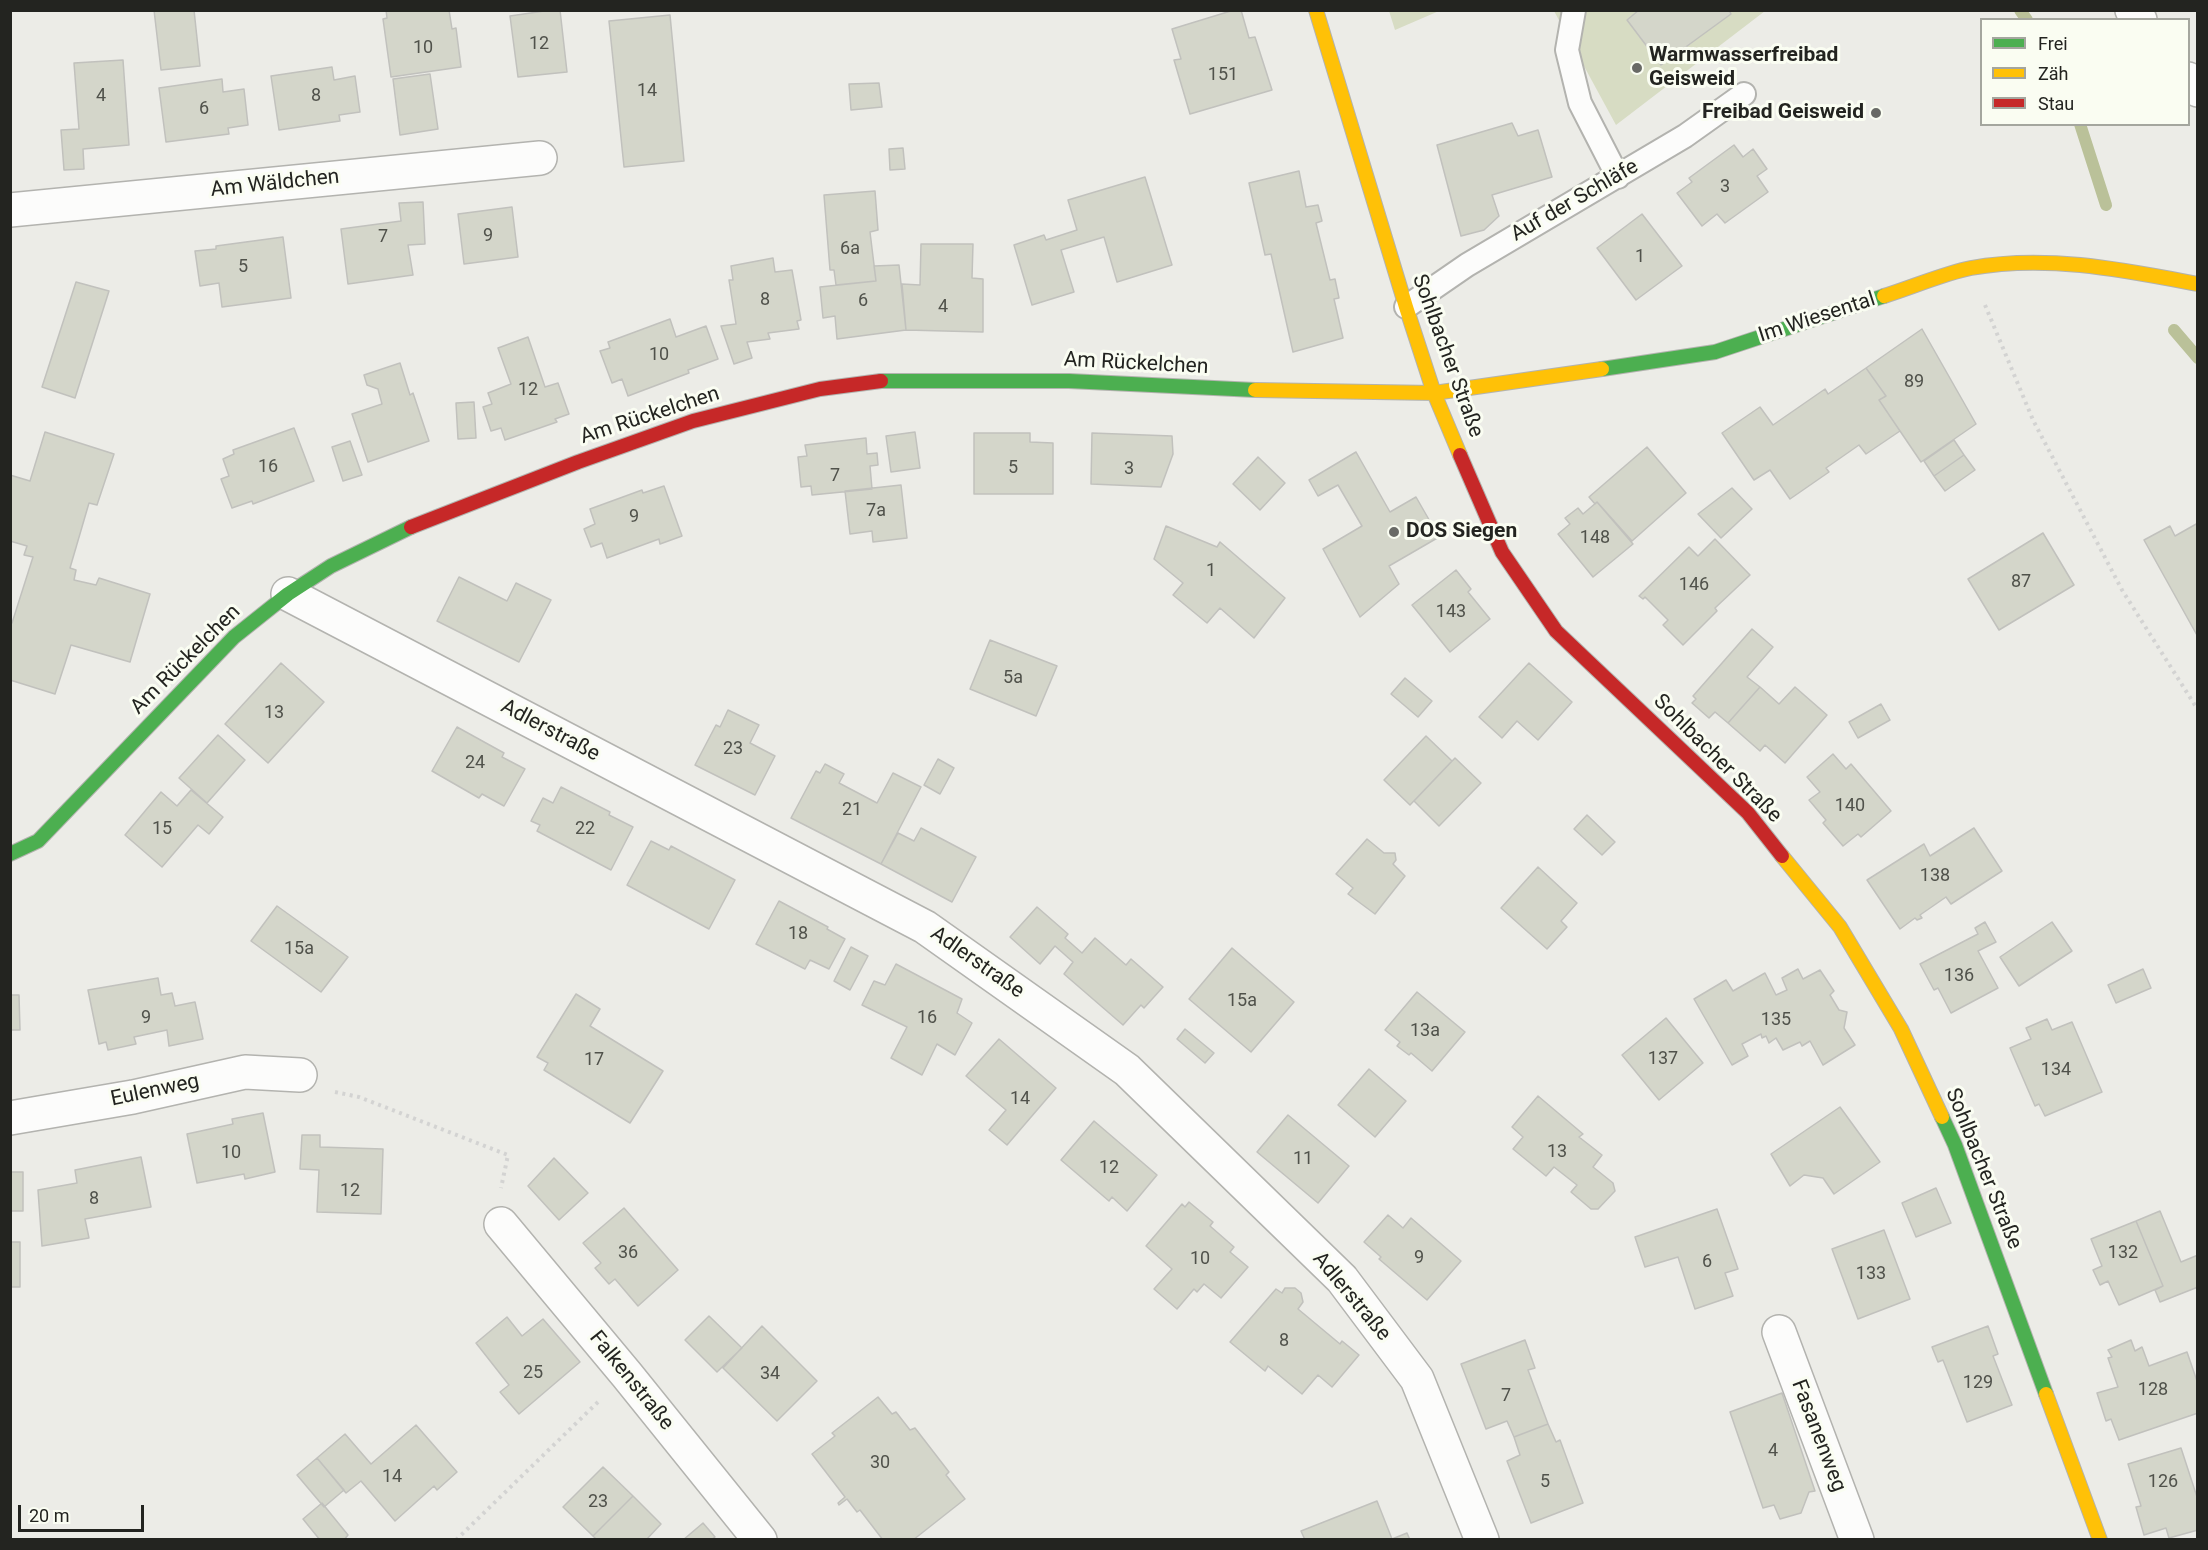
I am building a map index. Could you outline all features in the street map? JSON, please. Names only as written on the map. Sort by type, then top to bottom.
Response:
[{"type":"street","name":"Sohlbacher Straße","points":[[1316,10],[1434,393],[1502,552],[1556,631],[1748,813],[1839,927],[1900,1029],[1954,1145],[2100,1539]]},
{"type":"street","name":"Am Wäldchen","points":[[10,210],[540,158]]},
{"type":"street","name":"Im Wiesental","points":[[1434,393],[1715,352],[1970,267],[2031,263],[2113,267],[2198,284]]},
{"type":"street","name":"Am Rückelchen","points":[[10,854],[38,841],[234,637],[288,594],[331,566],[422,522],[693,421],[820,389],[892,380],[1069,381],[1228,389],[1434,393]]},
{"type":"street","name":"Adlerstraße","points":[[288,594],[925,927],[1127,1070],[1342,1279],[1356,1297],[1417,1379],[1482,1539]]},
{"type":"street","name":"Eulenweg","points":[[10,1118],[133,1097],[244,1072],[300,1075]]},
{"type":"street","name":"Falkenstraße","points":[[500,1211],[760,1539]]},
{"type":"street","name":"Fasanenweg","points":[[1779,1332],[1857,1539]]},
{"type":"lane","points":[[1574,10],[1567,50],[1580,103],[1618,177]]},
{"type":"lane","name":"Auf der Schläfe","points":[[1406,307],[1467,265],[1685,136],[1744,94]]},
{"type":"path","points":[[1970,267],[2033,420],[2122,590],[2198,710]]},
{"type":"path","points":[[359,1097],[508,1155],[500,1211]]},
{"type":"path","points":[[456,1539],[627,1374]]},
{"type":"green space","points":[[1389,10],[1439,11],[1395,30]]},
{"type":"green space","name":"Warmwasserfreibad Geisweid","points":[[1554,11],[1765,11],[1616,125]]},
{"type":"building","points":[[154,10],[194,10],[200,66],[161,70]]},
{"type":"building","points":[[386,10],[449,10],[452,29],[456,28],[461,67],[391,77],[383,19],[387,18]]},
{"type":"building","points":[[560,10],[567,72],[518,77],[510,16]]},
{"type":"building","points":[[1234,10],[1241,10],[1249,38],[1255,37],[1272,90],[1190,114],[1174,60],[1181,59],[1172,29]]},
{"type":"building","points":[[1639,10],[1729,10],[1731,14],[1661,65],[1627,20]]},
{"type":"building","points":[[670,15],[684,161],[624,167],[609,21]]},
{"type":"building","points":[[123,60],[129,145],[83,149],[84,169],[64,170],[61,130],[79,129],[74,63]]},
{"type":"building","points":[[332,67],[334,80],[355,76],[360,112],[339,115],[340,121],[279,130],[271,76]]},
{"type":"building","points":[[430,74],[438,129],[400,135],[393,79]]},
{"type":"building","points":[[222,79],[223,92],[244,89],[248,125],[228,128],[229,134],[166,142],[159,88]]},
{"type":"building","points":[[879,83],[882,107],[851,110],[849,84]]},
{"type":"building","points":[[1512,123],[1518,136],[1538,130],[1552,177],[1492,195],[1499,216],[1484,230],[1461,236],[1437,145]]},
{"type":"building","points":[[1734,145],[1743,157],[1753,149],[1767,169],[1757,176],[1768,192],[1725,223],[1717,214],[1702,226],[1677,193],[1692,182],[1689,178]]},
{"type":"building","points":[[903,148],[905,169],[890,170],[889,149]]},
{"type":"building","points":[[1299,171],[1306,207],[1318,205],[1322,221],[1316,223],[1330,280],[1335,279],[1339,298],[1334,299],[1343,338],[1293,352],[1271,254],[1265,255],[1249,183]]},
{"type":"building","points":[[1145,177],[1172,265],[1117,282],[1104,237],[1061,250],[1074,292],[1032,305],[1014,245],[1044,235],[1046,240],[1077,230],[1068,200]]},
{"type":"building","points":[[875,191],[878,230],[870,232],[876,281],[836,285],[834,270],[830,270],[824,195]]},
{"type":"building","points":[[423,202],[425,244],[408,245],[413,275],[348,284],[341,229],[401,221],[399,203]]},
{"type":"building","points":[[512,207],[518,257],[464,264],[458,214]]},
{"type":"building","points":[[1642,214],[1682,266],[1636,300],[1597,248]]},
{"type":"building","points":[[283,237],[291,298],[222,307],[219,283],[200,286],[195,251]]},
{"type":"building","points":[[921,244],[973,244],[972,278],[983,279],[983,332],[906,330],[902,284],[920,285]]},
{"type":"building","points":[[773,258],[775,272],[792,270],[801,320],[797,321],[799,329],[768,333],[770,339],[747,342],[752,358],[734,364],[721,326],[736,324],[729,280],[733,280],[731,266]]},
{"type":"building","points":[[899,265],[906,330],[837,339],[835,316],[823,318],[820,287],[876,281],[874,266]]},
{"type":"building","points":[[76,282],[109,291],[75,398],[42,387]]},
{"type":"building","points":[[670,319],[676,337],[706,326],[718,359],[688,370],[689,373],[628,396],[622,379],[612,383],[600,351],[610,348],[608,342]]},
{"type":"building","points":[[1922,329],[1976,424],[1921,462],[1879,400],[1886,396],[1866,368]]},
{"type":"building","points":[[528,337],[545,387],[558,383],[569,414],[555,419],[557,422],[505,440],[501,428],[491,431],[483,407],[492,404],[488,393],[511,384],[498,348]]},
{"type":"building","points":[[400,363],[429,441],[368,462],[352,414],[382,404],[378,389],[367,385],[364,375]]},
{"type":"building","points":[[1866,368],[1886,396],[1879,400],[1900,431],[1866,454],[1859,445],[1826,468],[1829,472],[1790,499],[1770,470],[1754,480],[1722,433],[1760,407],[1773,425],[1825,389],[1828,394]]},
{"type":"building","points":[[474,402],[476,438],[458,439],[456,403]]},
{"type":"building","points":[[294,428],[314,481],[253,504],[252,501],[232,508],[221,479],[229,476],[223,459],[234,454],[233,450]]},
{"type":"building","points":[[45,432],[114,454],[97,505],[89,503],[70,568],[76,570],[74,580],[96,585],[99,578],[150,594],[130,662],[71,645],[55,694],[10,680],[10,622],[12,623],[33,557],[24,555],[27,546],[10,541],[10,475],[30,481]]},
{"type":"building","points":[[915,432],[920,468],[891,472],[886,436]]},
{"type":"building","points":[[974,433],[1030,433],[1030,442],[1053,443],[1053,494],[974,494]]},
{"type":"building","points":[[1092,433],[1172,436],[1173,454],[1161,487],[1091,484]]},
{"type":"building","points":[[866,438],[867,454],[877,453],[878,465],[870,466],[872,489],[812,495],[811,486],[801,487],[798,457],[807,456],[805,445]]},
{"type":"building","points":[[1954,440],[1964,455],[1934,476],[1924,461]]},
{"type":"building","points":[[350,441],[362,475],[343,481],[332,447]]},
{"type":"building","points":[[1647,447],[1686,493],[1632,541],[1597,502],[1595,504],[1589,497]]},
{"type":"building","name":"DOS Siegen","points":[[1356,452],[1390,512],[1416,497],[1439,537],[1389,566],[1399,584],[1360,617],[1323,549],[1362,526],[1338,485],[1318,496],[1309,480]]},
{"type":"building","points":[[1964,455],[1975,470],[1945,491],[1934,476]]},
{"type":"building","points":[[1258,457],[1285,483],[1260,510],[1233,484]]},
{"type":"building","points":[[901,485],[907,538],[873,542],[872,531],[850,534],[845,491]]},
{"type":"building","points":[[664,486],[682,536],[660,544],[659,539],[607,558],[602,543],[591,547],[584,529],[595,524],[590,509],[642,490],[643,493]]},
{"type":"building","points":[[1732,488],[1752,509],[1721,538],[1698,514]]},
{"type":"building","points":[[1597,502],[1633,544],[1593,577],[1558,534],[1570,524],[1565,518],[1578,508],[1583,514]]},
{"type":"building","points":[[2198,523],[2198,637],[2144,540],[2170,526],[2175,536]]},
{"type":"building","points":[[1166,526],[1217,547],[1220,542],[1285,598],[1254,638],[1220,608],[1207,623],[1173,595],[1183,583],[1154,559]]},
{"type":"building","points":[[2043,533],[2074,585],[1999,630],[1968,579]]},
{"type":"building","points":[[1715,539],[1750,575],[1715,608],[1717,611],[1683,645],[1663,625],[1668,620],[1645,597],[1643,599],[1639,596],[1689,547],[1698,556]]},
{"type":"building","points":[[1456,570],[1471,589],[1468,592],[1490,619],[1450,652],[1412,605]]},
{"type":"building","points":[[459,577],[507,601],[516,583],[551,600],[519,662],[437,621]]},
{"type":"building","points":[[1752,629],[1773,647],[1747,677],[1760,687],[1728,723],[1715,712],[1709,718],[1692,703],[1696,699],[1693,696]]},
{"type":"building","points":[[990,640],[1057,666],[1036,716],[970,689]]},
{"type":"building","points":[[281,663],[324,702],[268,763],[225,724]]},
{"type":"building","points":[[1529,663],[1572,702],[1538,740],[1517,721],[1502,738],[1479,717]]},
{"type":"building","points":[[1405,678],[1432,701],[1418,717],[1391,694]]},
{"type":"building","points":[[1760,687],[1779,704],[1795,687],[1827,715],[1785,763],[1765,745],[1760,751],[1728,723]]},
{"type":"building","points":[[1881,704],[1890,720],[1858,738],[1849,722]]},
{"type":"building","points":[[728,710],[759,725],[750,743],[775,756],[755,795],[695,765],[716,725],[720,727]]},
{"type":"building","points":[[457,727],[504,753],[502,757],[525,769],[504,806],[482,794],[479,798],[432,771]]},
{"type":"building","points":[[218,735],[245,760],[207,803],[179,778]]},
{"type":"building","points":[[1426,736],[1452,761],[1410,805],[1384,780]]},
{"type":"building","points":[[1833,754],[1846,769],[1851,764],[1891,811],[1861,837],[1858,834],[1843,846],[1823,823],[1826,820],[1809,800],[1820,792],[1807,777]]},
{"type":"building","points":[[1455,758],[1481,783],[1439,826],[1414,801]]},
{"type":"building","points":[[938,759],[954,768],[940,794],[924,785]]},
{"type":"building","points":[[825,764],[844,774],[839,783],[877,803],[893,773],[921,787],[881,864],[791,818],[816,771],[820,773]]},
{"type":"building","points":[[561,787],[610,812],[609,815],[633,827],[611,870],[537,831],[540,825],[531,821],[543,798],[553,803]]},
{"type":"building","points":[[191,790],[223,817],[209,834],[198,825],[162,867],[125,835],[161,792],[177,806]]},
{"type":"building","points":[[1587,815],[1615,842],[1602,855],[1574,829]]},
{"type":"building","points":[[921,828],[976,857],[952,902],[881,864],[898,833],[914,841]]},
{"type":"building","points":[[1974,828],[2002,871],[1951,904],[1946,897],[1920,915],[1922,918],[1917,920],[1915,918],[1900,929],[1867,880],[1924,844],[1930,856]]},
{"type":"building","points":[[1367,839],[1384,853],[1395,853],[1396,860],[1393,864],[1405,876],[1375,914],[1348,894],[1353,888],[1336,874]]},
{"type":"building","points":[[651,841],[669,850],[671,846],[735,880],[709,929],[627,885]]},
{"type":"building","points":[[1538,867],[1577,903],[1561,921],[1567,927],[1547,949],[1501,908]]},
{"type":"building","points":[[779,901],[828,927],[827,929],[845,939],[829,969],[810,960],[805,969],[756,944]]},
{"type":"building","points":[[277,906],[348,957],[321,992],[251,941]]},
{"type":"building","points":[[1037,907],[1068,934],[1065,938],[1082,953],[1095,938],[1126,965],[1131,959],[1163,987],[1144,1008],[1141,1005],[1123,1025],[1064,974],[1073,962],[1055,946],[1040,964],[1010,937]]},
{"type":"building","points":[[1985,922],[1996,942],[1978,951],[1998,988],[1951,1013],[1938,988],[1934,990],[1920,964],[1978,934],[1975,928]]},
{"type":"building","points":[[2052,922],[2072,951],[2019,986],[2000,957]]},
{"type":"building","points":[[851,947],[868,956],[850,990],[834,981]]},
{"type":"building","points":[[1232,948],[1294,1002],[1251,1052],[1189,999]]},
{"type":"building","points":[[896,964],[962,999],[957,1013],[972,1023],[955,1055],[937,1044],[922,1075],[891,1058],[907,1027],[862,1005],[874,981],[885,985]]},
{"type":"building","points":[[1798,969],[1803,979],[1820,970],[1834,991],[1830,995],[1839,1010],[1847,1012],[1844,1028],[1855,1045],[1823,1065],[1810,1041],[1802,1046],[1800,1042],[1783,1050],[1776,1038],[1769,1043],[1766,1036],[1762,1038],[1761,1034],[1742,1044],[1748,1056],[1732,1065],[1694,999],[1726,980],[1733,991],[1765,973],[1776,995],[1787,990],[1782,978]]},
{"type":"building","points":[[2143,969],[2151,988],[2116,1003],[2108,985]]},
{"type":"building","points":[[158,978],[161,995],[172,993],[175,1006],[195,1002],[203,1039],[169,1046],[167,1030],[134,1037],[136,1044],[108,1050],[106,1042],[99,1044],[88,990]]},
{"type":"building","points":[[1417,992],[1465,1032],[1432,1071],[1411,1053],[1409,1055],[1397,1046],[1400,1042],[1385,1030]]},
{"type":"building","points":[[576,994],[600,1009],[590,1026],[663,1071],[630,1123],[544,1070],[548,1063],[537,1057]]},
{"type":"building","points":[[10,995],[19,995],[20,1030],[10,1030]]},
{"type":"building","points":[[1666,1018],[1703,1063],[1659,1100],[1622,1055]]},
{"type":"building","points":[[2047,1019],[2052,1030],[2072,1022],[2102,1092],[2045,1116],[2039,1104],[2035,1106],[2010,1048],[2031,1039],[2026,1028]]},
{"type":"building","points":[[1185,1029],[1214,1053],[1205,1063],[1177,1039]]},
{"type":"building","points":[[999,1039],[1056,1088],[1007,1145],[989,1130],[1006,1110],[966,1076]]},
{"type":"building","points":[[1369,1069],[1406,1101],[1375,1137],[1338,1105]]},
{"type":"building","points":[[1538,1096],[1583,1134],[1579,1137],[1602,1155],[1593,1167],[1613,1183],[1615,1191],[1598,1209],[1591,1209],[1571,1192],[1577,1185],[1554,1167],[1546,1176],[1513,1149],[1523,1137],[1512,1127]]},
{"type":"building","points":[[1840,1107],[1880,1162],[1834,1194],[1823,1178],[1804,1175],[1790,1186],[1771,1154]]},
{"type":"building","points":[[263,1113],[275,1172],[245,1179],[244,1174],[197,1183],[187,1134],[233,1124],[232,1119]]},
{"type":"building","points":[[1288,1115],[1349,1166],[1318,1203],[1257,1152]]},
{"type":"building","points":[[1094,1121],[1157,1175],[1127,1211],[1112,1197],[1109,1201],[1061,1160]]},
{"type":"building","points":[[302,1135],[320,1135],[320,1147],[383,1149],[381,1214],[317,1212],[319,1170],[300,1169]]},
{"type":"building","points":[[141,1157],[151,1207],[85,1219],[89,1238],[42,1246],[38,1190],[77,1183],[75,1170]]},
{"type":"building","points":[[554,1158],[588,1193],[559,1220],[528,1186]]},
{"type":"building","points":[[10,1172],[23,1172],[23,1211],[10,1211]]},
{"type":"building","points":[[1936,1188],[1951,1223],[1916,1237],[1902,1203]]},
{"type":"building","points":[[1189,1202],[1213,1222],[1210,1226],[1234,1247],[1230,1252],[1248,1267],[1221,1298],[1204,1284],[1197,1292],[1194,1289],[1177,1309],[1154,1289],[1172,1269],[1146,1246],[1182,1204],[1185,1207]]},
{"type":"building","points":[[624,1208],[678,1270],[638,1306],[615,1279],[609,1284],[595,1268],[601,1263],[583,1243]]},
{"type":"building","points":[[1717,1209],[1738,1269],[1725,1273],[1733,1296],[1695,1309],[1678,1257],[1645,1267],[1635,1237]]},
{"type":"building","points":[[2160,1211],[2181,1262],[2198,1255],[2198,1287],[2160,1302],[2155,1290],[2163,1286],[2136,1221]]},
{"type":"building","points":[[1388,1215],[1403,1228],[1411,1218],[1461,1261],[1427,1300],[1379,1259],[1381,1257],[1364,1242]]},
{"type":"building","points":[[2136,1221],[2163,1286],[2119,1305],[2108,1281],[2100,1285],[2093,1270],[2102,1266],[2091,1239]]},
{"type":"building","points":[[1884,1230],[1910,1299],[1858,1319],[1832,1249]]},
{"type":"building","points":[[10,1242],[20,1242],[20,1287],[10,1287]]},
{"type":"building","points":[[1285,1288],[1295,1288],[1301,1293],[1303,1302],[1298,1309],[1340,1344],[1342,1341],[1359,1355],[1332,1387],[1318,1375],[1302,1394],[1268,1366],[1265,1371],[1230,1342],[1276,1289],[1282,1293]]},
{"type":"building","points":[[709,1316],[742,1348],[717,1372],[685,1340]]},
{"type":"building","points":[[507,1317],[522,1336],[543,1319],[580,1362],[519,1414],[500,1392],[509,1385],[476,1343]]},
{"type":"building","points":[[762,1326],[817,1381],[777,1421],[723,1368]]},
{"type":"building","points":[[1988,1326],[1998,1354],[1993,1356],[2012,1405],[1967,1422],[1943,1360],[1938,1362],[1932,1347]]},
{"type":"building","points":[[1525,1340],[1535,1368],[1528,1370],[1548,1424],[1514,1437],[1507,1421],[1486,1429],[1461,1364]]},
{"type":"building","points":[[2131,1340],[2135,1351],[2142,1347],[2149,1366],[2187,1352],[2198,1384],[2198,1413],[2119,1440],[2111,1419],[2106,1421],[2097,1393],[2118,1387],[2108,1358],[2112,1357],[2108,1350]]},
{"type":"building","points":[[1782,1393],[1815,1491],[1809,1492],[1801,1513],[1780,1519],[1774,1505],[1763,1508],[1730,1412]]},
{"type":"building","points":[[878,1397],[892,1414],[896,1412],[910,1430],[915,1428],[949,1472],[946,1475],[965,1499],[913,1540],[883,1540],[860,1510],[857,1512],[847,1499],[839,1505],[838,1503],[845,1497],[812,1454],[835,1436],[832,1433]]},
{"type":"building","points":[[1548,1424],[1556,1442],[1560,1440],[1583,1503],[1531,1523],[1507,1461],[1520,1455],[1514,1437]]},
{"type":"building","points":[[416,1425],[457,1472],[437,1490],[434,1486],[395,1521],[361,1481],[346,1493],[317,1458],[345,1434],[371,1464]]},
{"type":"building","points":[[2181,1448],[2198,1500],[2198,1530],[2169,1538],[2166,1528],[2144,1535],[2136,1507],[2141,1506],[2128,1464]]},
{"type":"building","points":[[317,1458],[344,1490],[324,1507],[297,1475]]},
{"type":"building","points":[[603,1467],[633,1496],[593,1536],[563,1507]]},
{"type":"building","points":[[633,1496],[661,1524],[646,1540],[597,1540],[593,1536]]},
{"type":"building","points":[[1377,1501],[1392,1539],[1407,1533],[1410,1540],[1305,1540],[1301,1531]]},
{"type":"building","points":[[322,1503],[348,1535],[344,1540],[320,1540],[303,1519]]},
{"type":"building","points":[[703,1523],[715,1537],[711,1540],[683,1540]]},
{"type":"waterway","points":[[2020,10],[2026,18]]},
{"type":"waterway","points":[[2081,126],[2106,205]]},
{"type":"waterway","points":[[2174,330],[2198,358]]},
{"type":"traffic: fast","points":[[1602,369],[1715,352],[1884,296]]},
{"type":"traffic: fast","points":[[881,381],[1069,381],[1255,390]]},
{"type":"traffic: fast","points":[[10,854],[38,841],[234,637],[288,594],[331,566],[411,527]]},
{"type":"traffic: fast","points":[[1942,1117],[1955,1145],[2046,1394]]},
{"type":"traffic: slow","points":[[1316,10],[1406,307],[1434,393],[1460,455]]},
{"type":"traffic: slow","points":[[1884,296],[1961,270],[1999,264],[2085,265],[2198,284]]},
{"type":"traffic: slow","points":[[1255,390],[1434,393],[1602,369]]},
{"type":"traffic: slow","points":[[1782,856],[1840,927],[1901,1029],[1942,1117]]},
{"type":"traffic: slow","points":[[2046,1394],[2100,1540]]},
{"type":"traffic: jam","points":[[411,527],[578,462],[693,421],[820,389],[881,381]]},
{"type":"traffic: jam","points":[[1460,455],[1502,552],[1556,631],[1748,813],[1782,856]]},
{"type":"place","name":"Warmwasserfreibad Geisweid","points":[[1637,68]]},
{"type":"place","name":"Freibad Geisweid","points":[[1876,113]]},
{"type":"place","name":"DOS Siegen","points":[[1394,532]]}]
